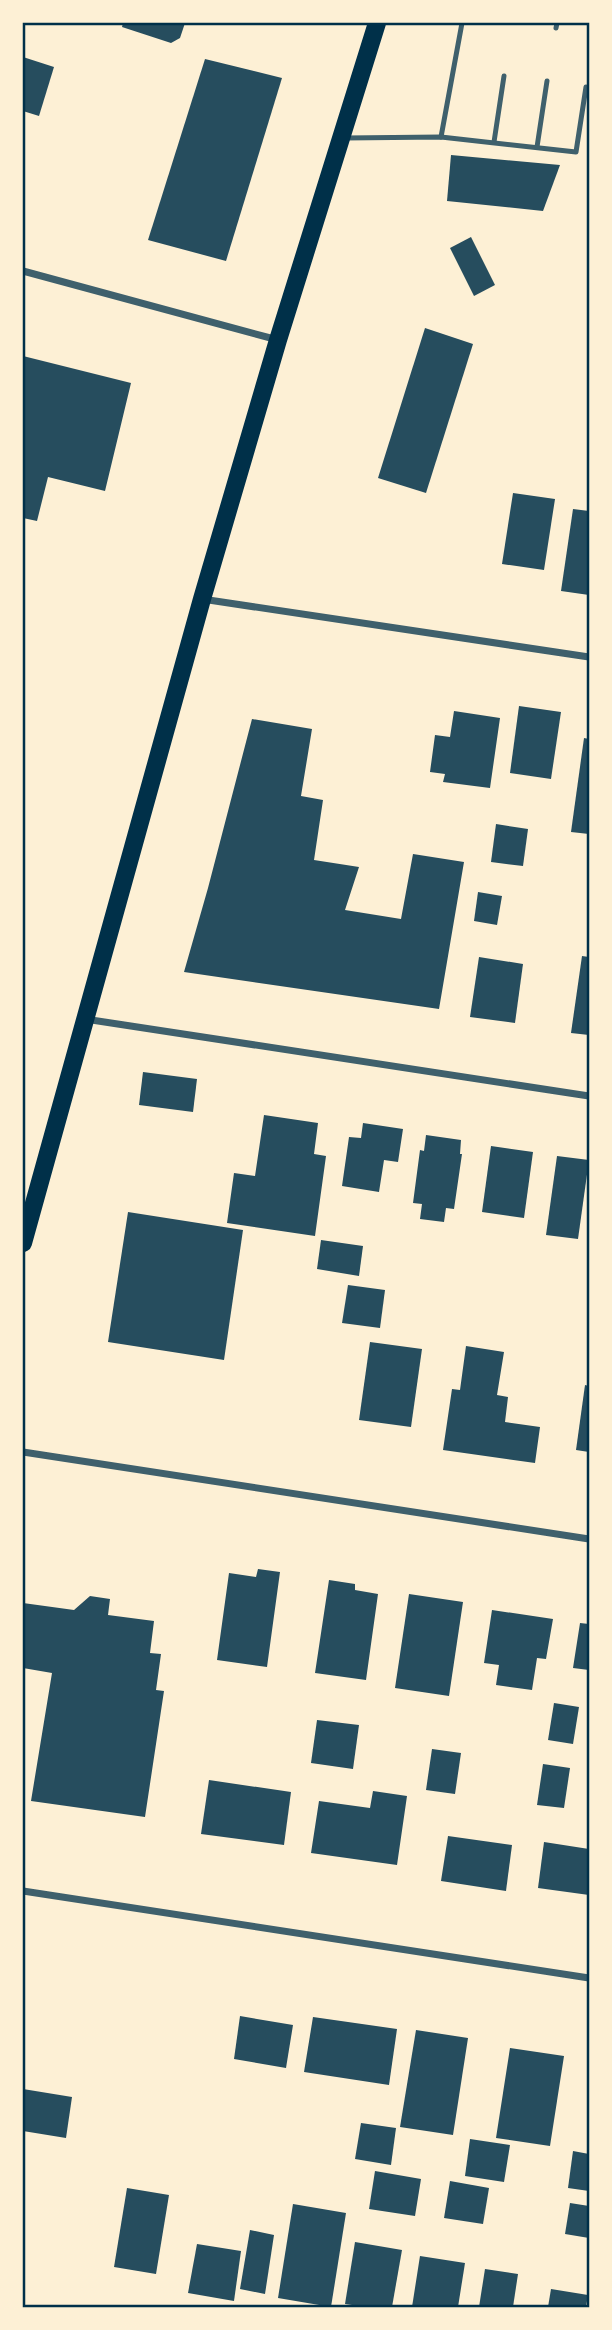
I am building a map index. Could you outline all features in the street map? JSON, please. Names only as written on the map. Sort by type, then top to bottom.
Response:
[{"type":"main road","points":[[23,1243],[202,599],[278,340],[377,23]]},
{"type":"street","points":[[23,271],[278,340]]},
{"type":"street","points":[[202,599],[589,657]]},
{"type":"street","points":[[84,1018],[589,1096]]},
{"type":"street","points":[[23,1452],[589,1539]]},
{"type":"street","points":[[23,1891],[589,1978]]},
{"type":"lane","points":[[441,137],[462,23]]},
{"type":"lane","points":[[494,142],[504,76]]},
{"type":"lane","points":[[537,147],[548,81]]},
{"type":"lane","points":[[341,138],[441,137],[576,152],[586,87]]},
{"type":"building","points":[[123,23],[185,23],[180,38],[171,43],[122,27]]},
{"type":"building","points":[[23,57],[54,67],[39,116],[23,111]]},
{"type":"building","points":[[205,59],[282,78],[226,261],[148,240]]},
{"type":"building","points":[[451,155],[560,165],[543,211],[447,201]]},
{"type":"building","points":[[471,237],[495,285],[474,296],[450,248]]},
{"type":"building","points":[[425,328],[473,344],[426,493],[378,478]]},
{"type":"building","points":[[23,356],[131,383],[105,491],[48,477],[37,521],[23,518]]},
{"type":"building","points":[[513,493],[555,499],[544,570],[502,564]]},
{"type":"building","points":[[573,509],[589,511],[589,595],[561,591]]},
{"type":"building","points":[[519,706],[561,712],[551,779],[510,773]]},
{"type":"building","points":[[454,711],[500,718],[490,788],[443,782],[445,774],[430,772],[435,735],[450,737]]},
{"type":"building","points":[[252,719],[312,729],[301,796],[323,800],[314,860],[359,867],[345,910],[401,919],[413,854],[464,862],[439,1009],[184,972]]},
{"type":"building","points":[[584,738],[589,739],[589,834],[571,832]]},
{"type":"building","points":[[496,824],[528,829],[523,866],[491,862]]},
{"type":"building","points":[[478,892],[502,896],[497,925],[474,921]]},
{"type":"building","points":[[582,956],[589,957],[589,1035],[571,1033]]},
{"type":"building","points":[[479,957],[523,964],[515,1023],[470,1017]]},
{"type":"building","points":[[143,1072],[197,1079],[193,1112],[139,1105]]},
{"type":"building","points":[[264,1115],[318,1123],[314,1154],[326,1156],[315,1236],[227,1223],[234,1173],[255,1176]]},
{"type":"building","points":[[363,1123],[403,1129],[398,1162],[384,1160],[379,1192],[342,1186],[349,1137],[361,1138]]},
{"type":"building","points":[[426,1135],[461,1140],[462,1154],[454,1209],[446,1208],[444,1222],[420,1219],[422,1204],[413,1203],[420,1150],[424,1151]]},
{"type":"building","points":[[491,1146],[533,1152],[524,1218],[482,1212]]},
{"type":"building","points":[[557,1156],[589,1160],[578,1239],[546,1235]]},
{"type":"building","points":[[128,1212],[243,1230],[224,1360],[108,1342]]},
{"type":"building","points":[[321,1240],[363,1246],[359,1276],[317,1269]]},
{"type":"building","points":[[348,1285],[385,1290],[380,1328],[342,1323]]},
{"type":"building","points":[[370,1342],[422,1349],[411,1427],[359,1420]]},
{"type":"building","points":[[466,1346],[504,1352],[497,1395],[508,1397],[505,1422],[540,1427],[535,1463],[443,1450],[452,1389],[460,1390]]},
{"type":"building","points":[[585,1385],[589,1386],[589,1452],[576,1450]]},
{"type":"building","points":[[258,1569],[280,1572],[267,1667],[217,1660],[229,1573],[256,1577]]},
{"type":"building","points":[[329,1580],[355,1584],[355,1590],[378,1594],[366,1680],[315,1673]]},
{"type":"building","points":[[409,1594],[463,1602],[449,1696],[395,1688]]},
{"type":"building","points":[[90,1596],[110,1599],[108,1615],[154,1621],[150,1653],[161,1654],[156,1690],[164,1691],[145,1817],[31,1801],[52,1673],[23,1668],[23,1603],[74,1610]]},
{"type":"building","points":[[492,1610],[553,1619],[546,1659],[537,1658],[532,1690],[496,1685],[499,1665],[484,1663]]},
{"type":"building","points":[[580,1623],[589,1624],[589,1670],[573,1668]]},
{"type":"building","points":[[554,1703],[579,1707],[573,1744],[548,1740]]},
{"type":"building","points":[[317,1720],[359,1725],[353,1769],[311,1763]]},
{"type":"building","points":[[432,1749],[461,1753],[455,1794],[426,1790]]},
{"type":"building","points":[[543,1764],[570,1768],[564,1808],[537,1805]]},
{"type":"building","points":[[209,1780],[291,1792],[284,1845],[201,1834]]},
{"type":"building","points":[[373,1791],[407,1796],[397,1865],[311,1853],[319,1801],[370,1808]]},
{"type":"building","points":[[448,1836],[512,1845],[506,1891],[441,1881]]},
{"type":"building","points":[[544,1842],[589,1849],[589,1895],[538,1888]]},
{"type":"building","points":[[240,2016],[293,2025],[286,2068],[234,2059]]},
{"type":"building","points":[[313,2017],[397,2029],[389,2085],[304,2072]]},
{"type":"building","points":[[416,2030],[468,2038],[453,2135],[400,2127]]},
{"type":"building","points":[[510,2048],[564,2056],[550,2146],[496,2138]]},
{"type":"building","points":[[23,2089],[72,2097],[66,2138],[23,2131]]},
{"type":"building","points":[[361,2123],[396,2128],[391,2165],[355,2159]]},
{"type":"building","points":[[470,2139],[510,2145],[504,2182],[465,2176]]},
{"type":"building","points":[[573,2151],[589,2154],[589,2191],[568,2188]]},
{"type":"building","points":[[375,2171],[421,2179],[415,2216],[369,2209]]},
{"type":"building","points":[[450,2181],[489,2188],[483,2224],[444,2218]]},
{"type":"building","points":[[127,2188],[169,2195],[156,2274],[114,2267]]},
{"type":"building","points":[[570,2203],[589,2206],[589,2238],[565,2234]]},
{"type":"building","points":[[293,2204],[346,2213],[331,2307],[278,2298]]},
{"type":"building","points":[[250,2230],[274,2235],[265,2294],[240,2289]]},
{"type":"building","points":[[355,2242],[402,2250],[392,2307],[345,2304]]},
{"type":"building","points":[[197,2244],[241,2251],[234,2301],[188,2293]]},
{"type":"building","points":[[420,2256],[465,2263],[458,2307],[412,2307]]},
{"type":"building","points":[[485,2269],[518,2274],[513,2307],[479,2307]]},
{"type":"building","points":[[551,2289],[588,2295],[586,2307],[548,2307]]}]
